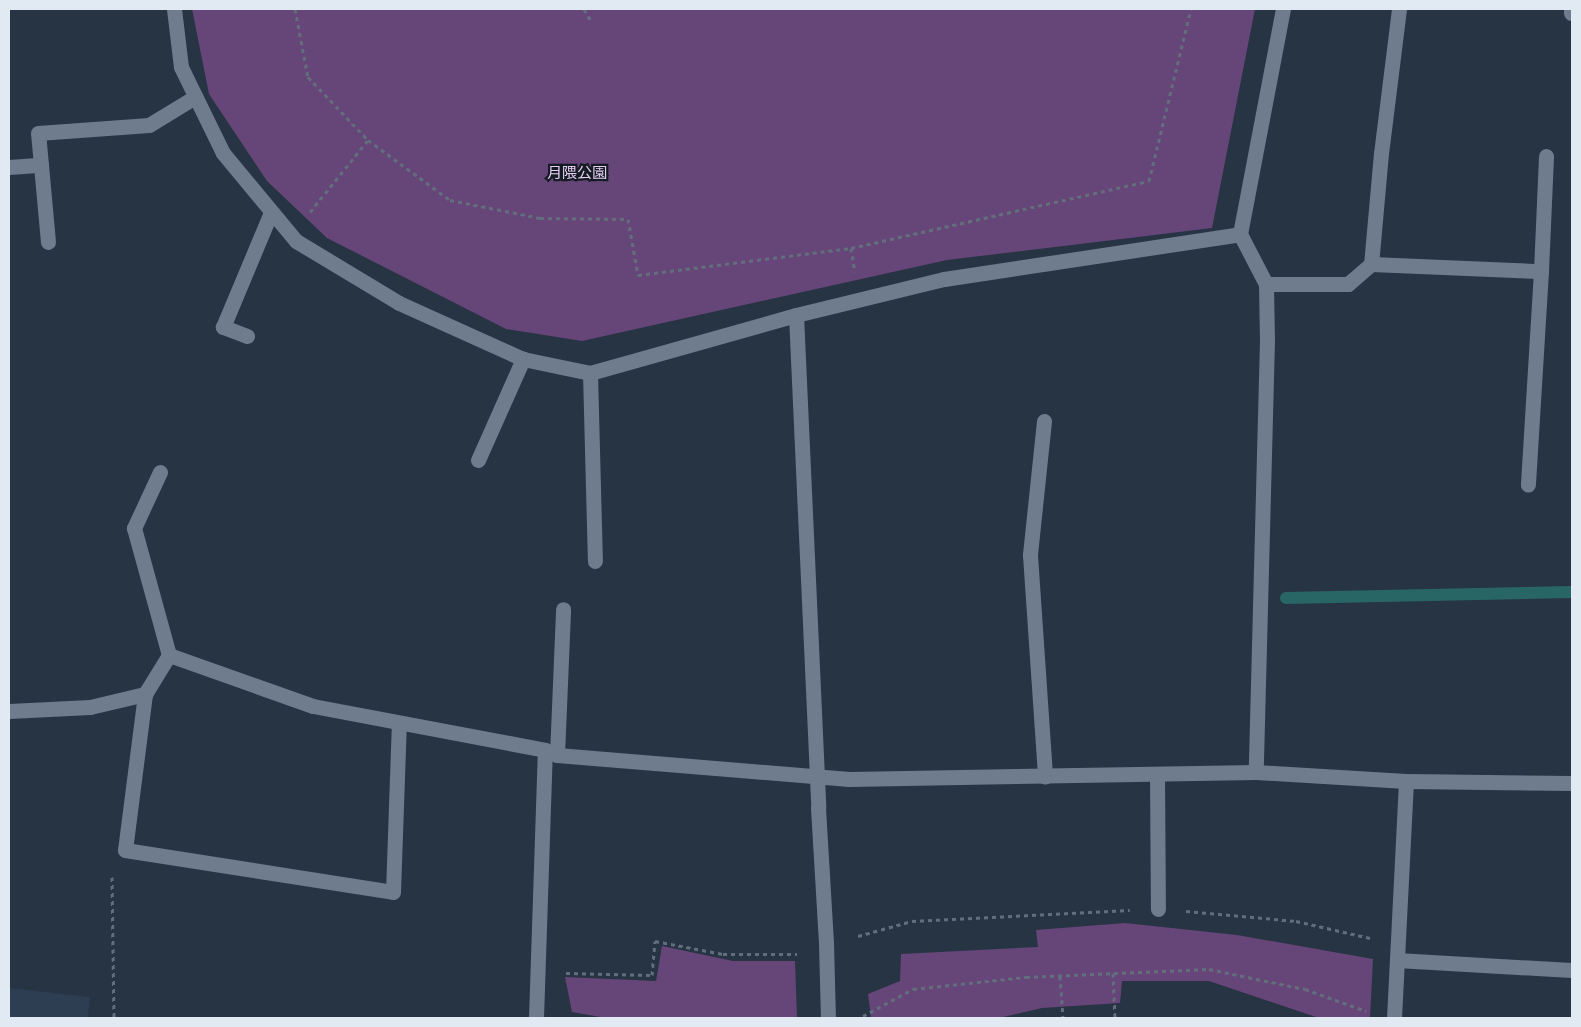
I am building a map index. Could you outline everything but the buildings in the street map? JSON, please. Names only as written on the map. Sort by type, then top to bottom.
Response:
[{"type":"street","points":[[174,9],[181,67],[223,153],[296,241],[399,304],[522,359],[590,373],[796,315],[944,280],[1240,234]]},
{"type":"street","points":[[1256,772],[1267,340],[1266,284],[1240,234],[1283,9]]},
{"type":"street","points":[[1371,264],[1381,153],[1399,9]]},
{"type":"street","points":[[48,242],[38,133],[149,125],[195,97]]},
{"type":"street","points":[[1528,485],[1546,156]]},
{"type":"street","points":[[9,167],[41,165]]},
{"type":"street","points":[[247,336],[223,327],[271,212]]},
{"type":"street","points":[[1266,284],[1348,284],[1371,264],[1541,271]]},
{"type":"street","points":[[796,315],[828,1018]]},
{"type":"street","points":[[478,460],[522,359]]},
{"type":"street","points":[[590,373],[595,561]]},
{"type":"street","points":[[1044,421],[1030,555],[1045,776]]},
{"type":"street","points":[[160,472],[134,528],[169,655],[146,694],[125,850],[393,892],[399,723]]},
{"type":"street","points":[[536,1018],[537,972],[551,752],[563,609]]},
{"type":"street","points":[[169,655],[313,706],[551,752],[850,779],[1256,772],[1406,781],[1572,783]]},
{"type":"street","points":[[9,711],[90,707],[146,694]]},
{"type":"street","points":[[1157,774],[1158,909]]},
{"type":"street","points":[[1394,1018],[1406,781]]},
{"type":"street","points":[[1397,960],[1572,970]]},
{"type":"path","points":[[295,9],[308,77],[368,140],[450,200],[540,218],[628,219],[638,275],[851,248],[1149,181],[1191,9]]},
{"type":"path","points":[[584,9],[592,23]]},
{"type":"path","points":[[304,207],[310,213],[368,140]]},
{"type":"path","points":[[114,1018],[112,868],[125,850]]},
{"type":"path","points":[[858,936],[912,921],[1158,909],[1296,921],[1397,944]]},
{"type":"path","points":[[537,972],[652,975],[655,940],[723,954],[802,954]]},
{"type":"path","points":[[863,1016],[913,988],[1026,977],[1209,969],[1305,989],[1367,1012]]},
{"type":"path","points":[[1113,973],[1115,1018]]},
{"type":"path","points":[[1060,976],[1063,1018]]},
{"type":"shaded area","points":[[9,988],[90,997],[88,1018],[9,1018]]},
{"type":"green space","name":"月隈公園","points":[[192,9],[1255,9],[1212,228],[947,260],[582,341],[506,329],[327,238],[267,181],[209,94]]},
{"type":"green space","points":[[1125,923],[1237,935],[1373,959],[1370,1018],[1319,1018],[1209,981],[1122,981],[1120,1003],[1042,1008],[999,1018],[871,1018],[868,994],[900,981],[901,954],[1038,947],[1036,930]]},
{"type":"green space","points":[[662,946],[733,961],[795,961],[797,1018],[606,1018],[572,1012],[565,977],[656,981]]},
{"type":"waterway","points":[[1286,598],[1572,592]]}]
